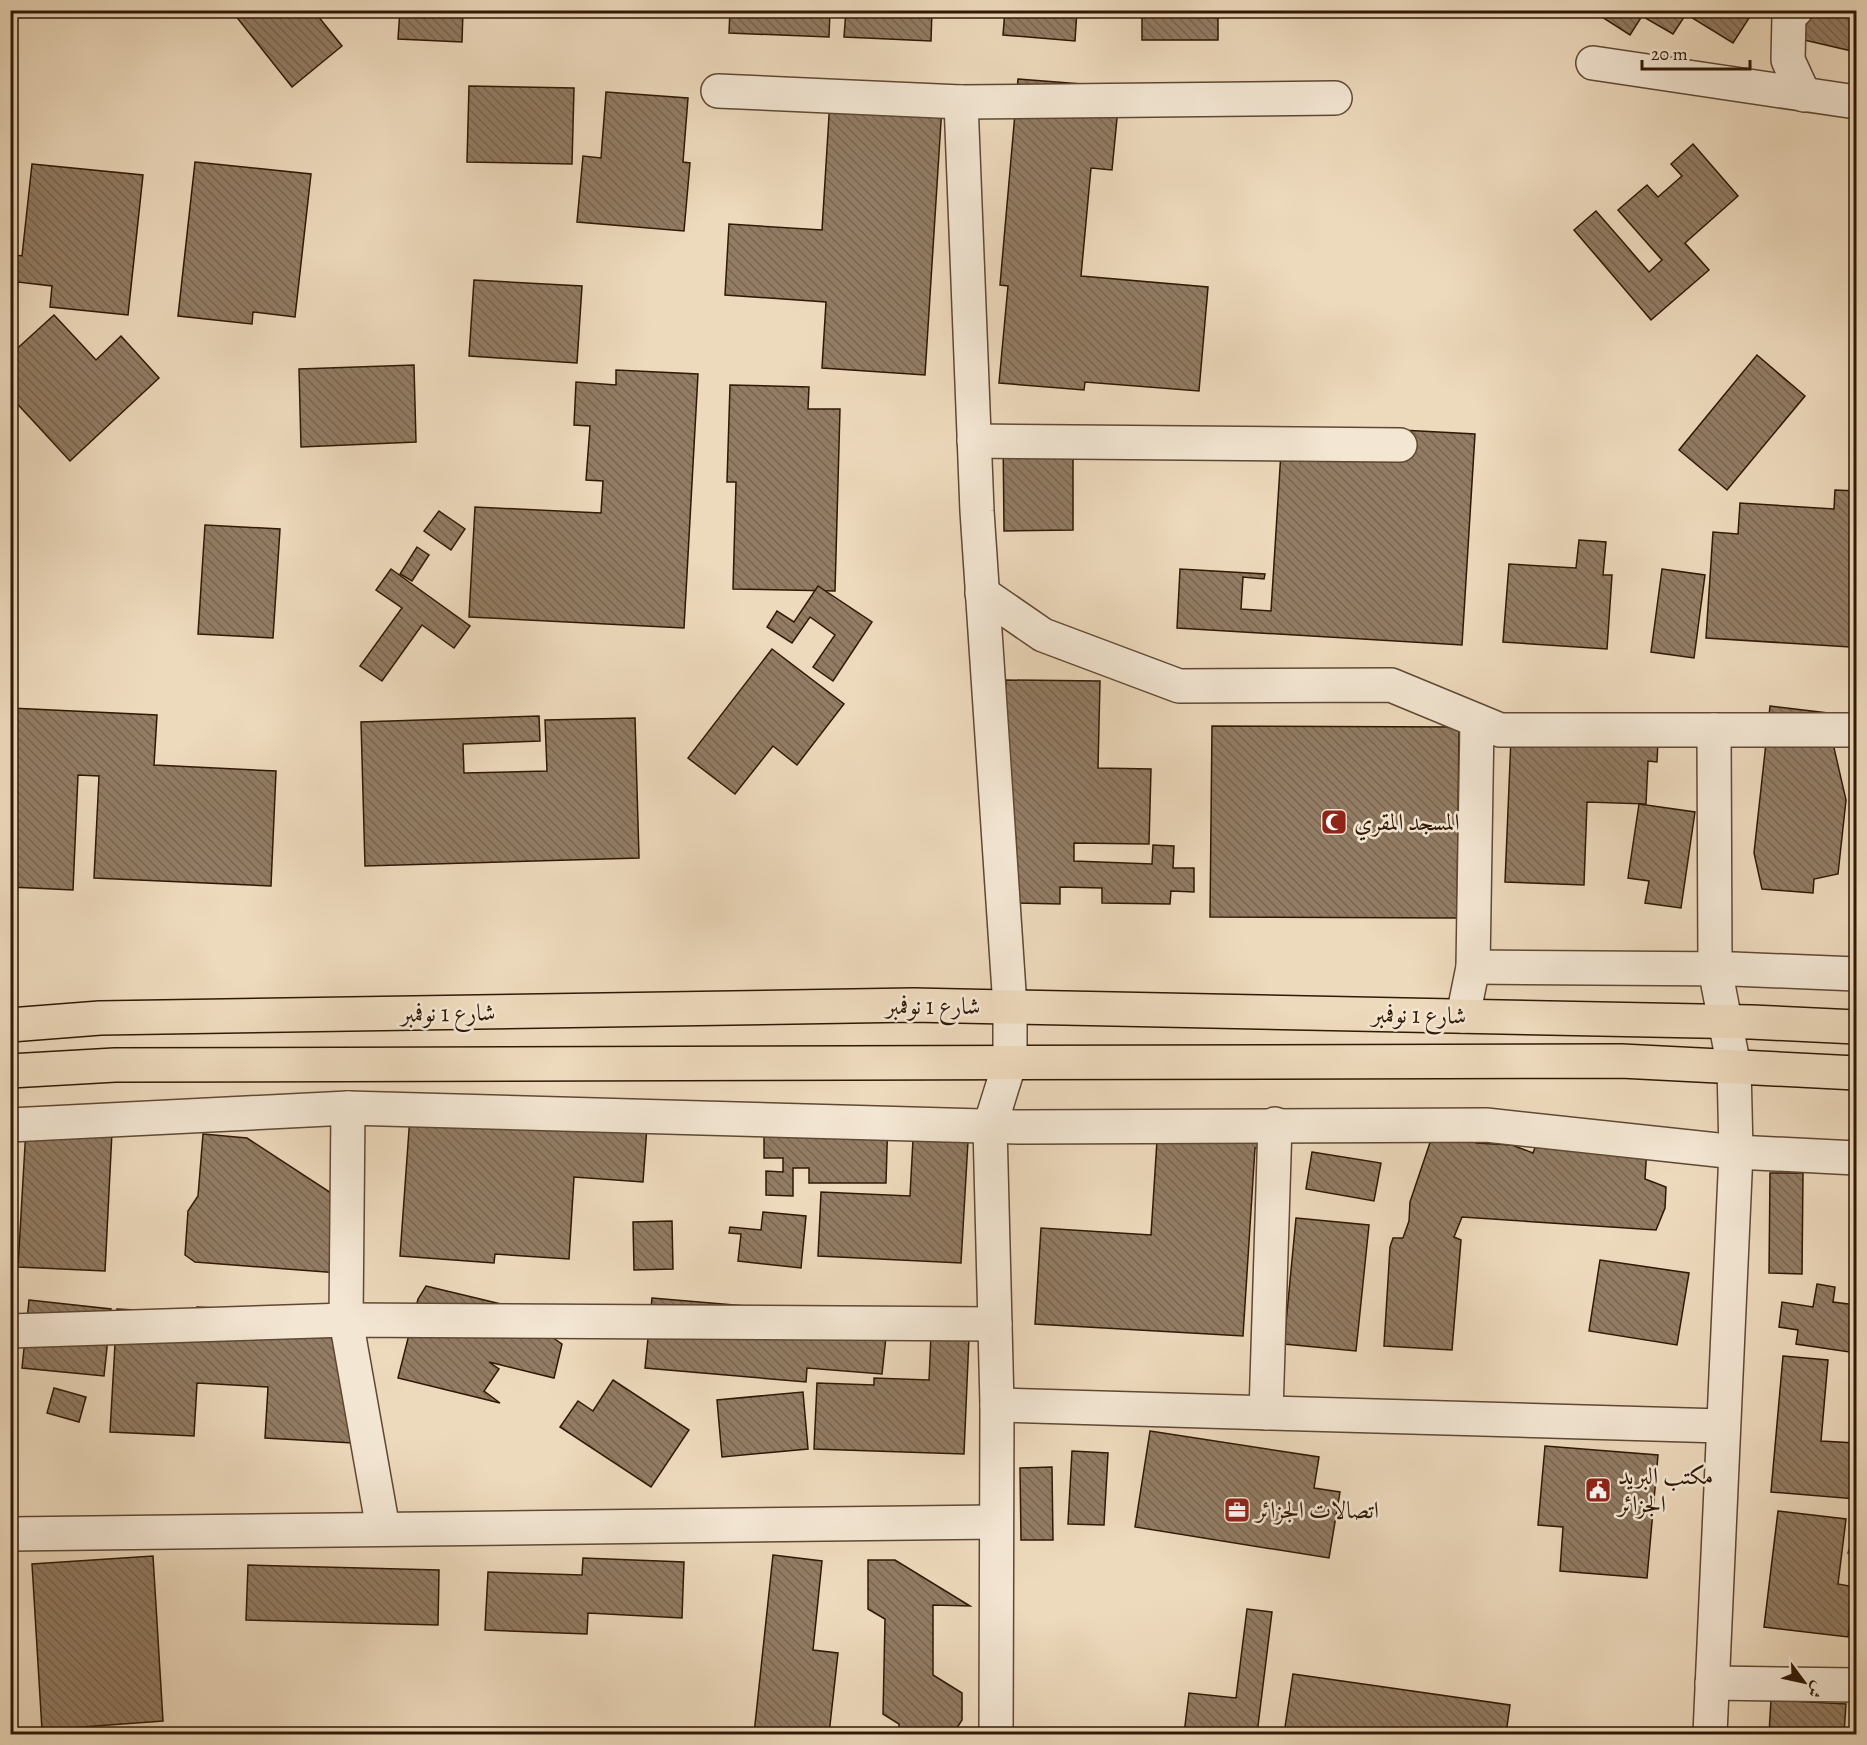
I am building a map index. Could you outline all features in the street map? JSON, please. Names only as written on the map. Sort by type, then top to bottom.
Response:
[{"type":"main road","name":"شارع 1 نوفمبر","points":[[10,1025],[100,1018],[889,1005],[1726,1021],[1857,1027]]},
{"type":"main road","name":"شارع 1 نوفمبر","points":[[10,1071],[116,1065],[1621,1061],[1857,1073]]},
{"type":"street","points":[[1796,10],[1789,16],[1788,60],[1804,95]]},
{"type":"street","points":[[1593,63],[1857,102]]},
{"type":"street","points":[[718,91],[961,102],[1335,98]]},
{"type":"street","points":[[961,102],[982,593],[1010,1007],[1010,1062],[990,1126],[997,1406],[996,1734]]},
{"type":"street","points":[[974,441],[1400,446]]},
{"type":"street","points":[[982,593],[1042,635],[1179,686],[1391,685],[1500,730],[1857,730]]},
{"type":"street","points":[[1463,1016],[1473,967],[1477,721]]},
{"type":"street","points":[[1710,1734],[1736,1152],[1734,1066],[1715,969],[1714,730]]},
{"type":"street","points":[[1473,967],[1715,969],[1857,974]]},
{"type":"street","points":[[348,1108],[346,1320],[383,1529]]},
{"type":"street","points":[[10,1125],[348,1108],[990,1126],[1486,1125],[1736,1152],[1857,1158]]},
{"type":"street","points":[[1266,1413],[1275,1124]]},
{"type":"street","points":[[10,1331],[346,1320],[995,1324]]},
{"type":"street","points":[[997,1406],[1722,1426]]},
{"type":"street","points":[[10,1534],[996,1522]]},
{"type":"street","points":[[1712,1683],[1857,1685]]},
{"type":"building","points":[[231,10],[313,10],[342,46],[292,87]]},
{"type":"building","points":[[400,10],[463,10],[462,42],[398,39]]},
{"type":"building","points":[[730,10],[830,10],[829,37],[729,33]]},
{"type":"building","points":[[846,10],[932,10],[931,41],[844,37]]},
{"type":"building","points":[[1005,10],[1077,10],[1075,41],[1003,35]]},
{"type":"building","points":[[1142,10],[1218,10],[1218,40],[1142,40]]},
{"type":"building","points":[[1591,10],[1744,10],[1751,15],[1733,43],[1686,14],[1673,34],[1642,16],[1630,35]]},
{"type":"building","points":[[1797,10],[1856,10],[1856,52],[1791,37]]},
{"type":"building","points":[[1018,79],[1120,87],[1112,170],[1091,168],[1081,276],[1208,287],[1199,391],[1085,382],[1084,390],[999,383],[1008,286],[1000,285]]},
{"type":"building","points":[[831,83],[943,90],[925,375],[822,368],[826,302],[725,295],[729,224],[822,230]]},
{"type":"building","points":[[469,86],[574,88],[572,164],[467,162]]},
{"type":"building","points":[[606,92],[688,98],[683,162],[690,163],[684,231],[577,222],[583,156],[601,158]]},
{"type":"building","points":[[1693,144],[1738,196],[1685,243],[1709,270],[1651,320],[1574,230],[1596,211],[1649,272],[1662,260],[1618,210],[1647,185],[1658,197],[1682,176],[1671,164]]},
{"type":"building","points":[[195,162],[311,174],[295,317],[253,312],[252,324],[178,316]]},
{"type":"building","points":[[32,164],[143,175],[128,315],[50,307],[52,286],[18,282],[15,308],[10,307],[10,254],[22,256]]},
{"type":"building","points":[[474,280],[582,286],[577,363],[469,356]]},
{"type":"building","points":[[54,315],[96,360],[121,336],[159,378],[70,461],[10,396],[10,355]]},
{"type":"building","points":[[1757,355],[1805,396],[1727,490],[1679,450]]},
{"type":"building","points":[[414,365],[416,442],[301,447],[299,369]]},
{"type":"building","points":[[616,370],[698,374],[684,628],[469,617],[475,507],[601,513],[603,481],[586,480],[590,426],[574,425],[576,382],[616,385]]},
{"type":"building","points":[[730,385],[809,387],[808,409],[840,409],[835,591],[733,589],[736,482],[727,482]]},
{"type":"building","points":[[1364,428],[1475,434],[1462,645],[1177,628],[1180,569],[1265,574],[1264,579],[1243,577],[1241,609],[1271,611],[1282,436],[1327,460],[1362,461]]},
{"type":"building","points":[[1073,430],[1073,530],[1004,531],[1003,431]]},
{"type":"building","points":[[1835,490],[1856,491],[1856,594],[1854,594],[1850,647],[1706,638],[1713,532],[1738,534],[1740,503],[1834,509]]},
{"type":"building","points":[[439,511],[465,529],[451,550],[424,531]]},
{"type":"building","points":[[205,525],[280,529],[273,638],[198,634]]},
{"type":"building","points":[[1579,540],[1606,542],[1603,575],[1612,575],[1607,649],[1503,642],[1509,564],[1576,568]]},
{"type":"building","points":[[417,547],[429,555],[412,581],[400,574]]},
{"type":"building","points":[[391,569],[470,626],[454,648],[422,625],[382,681],[360,666],[402,608],[376,590]]},
{"type":"building","points":[[1662,569],[1705,575],[1694,658],[1651,652]]},
{"type":"building","points":[[818,586],[872,622],[833,681],[813,667],[835,635],[810,617],[792,643],[767,627],[777,611],[794,622]]},
{"type":"building","points":[[772,649],[844,704],[797,765],[773,746],[735,794],[688,758]]},
{"type":"building","points":[[1006,680],[1100,681],[1098,768],[1151,769],[1149,844],[1074,843],[1074,861],[1152,864],[1153,845],[1174,846],[1173,868],[1194,868],[1194,892],[1171,891],[1170,904],[1102,903],[1102,888],[1060,887],[1060,904],[1014,903],[1016,837],[1002,836]]},
{"type":"building","points":[[1770,706],[1828,713],[1834,738],[1834,748],[1846,800],[1838,874],[1814,879],[1813,893],[1762,889],[1754,853]]},
{"type":"building","points":[[10,708],[157,715],[154,765],[276,771],[271,886],[94,878],[99,776],[78,775],[73,890],[10,887]]},
{"type":"building","points":[[1512,714],[1659,720],[1657,762],[1648,761],[1646,804],[1587,802],[1584,885],[1505,882]]},
{"type":"building","points":[[539,716],[540,741],[463,744],[464,773],[547,771],[545,720],[635,718],[639,858],[365,866],[361,722]]},
{"type":"building","name":"المسجد المقري","points":[[1212,726],[1459,727],[1457,918],[1210,917]]},
{"type":"building","points":[[1639,804],[1695,812],[1681,908],[1645,903],[1649,881],[1628,878]]},
{"type":"building","points":[[648,1112],[643,1182],[574,1177],[569,1259],[495,1254],[494,1263],[400,1256],[410,1116]]},
{"type":"building","points":[[888,1115],[886,1183],[809,1183],[809,1168],[793,1168],[793,1196],[766,1195],[766,1171],[783,1172],[783,1158],[764,1158],[764,1135]]},
{"type":"building","points":[[1260,1119],[1258,1148],[1255,1148],[1243,1336],[1035,1324],[1041,1228],[1151,1235],[1157,1140]]},
{"type":"building","points":[[914,1121],[969,1124],[961,1263],[818,1256],[821,1192],[910,1196]]},
{"type":"building","points":[[1437,1122],[1477,1132],[1476,1143],[1512,1145],[1533,1153],[1543,1126],[1648,1132],[1645,1179],[1666,1187],[1665,1208],[1656,1230],[1462,1217],[1454,1237],[1461,1240],[1452,1350],[1384,1346],[1390,1247],[1393,1238],[1403,1238],[1409,1221],[1410,1202]]},
{"type":"building","points":[[26,1128],[112,1132],[105,1271],[18,1267]]},
{"type":"building","points":[[203,1134],[247,1138],[357,1210],[352,1274],[195,1262],[185,1255],[188,1211],[198,1196]]},
{"type":"building","points":[[1312,1152],[1381,1163],[1374,1201],[1306,1189]]},
{"type":"building","points":[[1770,1173],[1803,1173],[1802,1274],[1769,1273]]},
{"type":"building","points":[[763,1212],[806,1216],[801,1268],[738,1261],[741,1234],[729,1233],[730,1227],[761,1230]]},
{"type":"building","points":[[1296,1218],[1369,1225],[1356,1351],[1284,1344]]},
{"type":"building","points":[[672,1221],[673,1269],[634,1270],[633,1222]]},
{"type":"building","points":[[1600,1260],[1689,1273],[1677,1345],[1589,1331]]},
{"type":"building","points":[[1817,1284],[1835,1287],[1833,1302],[1856,1305],[1856,1353],[1796,1344],[1798,1330],[1779,1327],[1782,1302],[1813,1307]]},
{"type":"building","points":[[426,1286],[505,1305],[562,1344],[554,1378],[489,1362],[499,1369],[484,1391],[500,1403],[398,1378],[418,1299]]},
{"type":"building","points":[[652,1298],[888,1318],[882,1374],[807,1368],[806,1382],[645,1368]]},
{"type":"building","points":[[29,1300],[111,1309],[104,1376],[22,1368]]},
{"type":"building","points":[[197,1307],[360,1316],[353,1443],[265,1438],[268,1387],[197,1383],[194,1436],[110,1432],[117,1309],[197,1313]]},
{"type":"building","points":[[932,1312],[970,1313],[964,1454],[814,1449],[817,1383],[874,1385],[874,1378],[929,1380]]},
{"type":"building","points":[[1783,1356],[1828,1360],[1821,1441],[1856,1443],[1856,1499],[1771,1492]]},
{"type":"building","points":[[613,1380],[689,1430],[651,1487],[560,1427],[578,1401],[593,1411]]},
{"type":"building","points":[[54,1388],[86,1397],[79,1422],[47,1413]]},
{"type":"building","points":[[803,1392],[808,1449],[722,1457],[717,1400]]},
{"type":"building","name":"اتصالات الجزائر","points":[[1150,1431],[1319,1457],[1314,1488],[1340,1492],[1329,1558],[1135,1527]]},
{"type":"building","name":"مكتب البريد الجزائر","points":[[1545,1446],[1658,1455],[1647,1578],[1560,1571],[1563,1527],[1538,1525]]},
{"type":"building","points":[[1072,1451],[1108,1453],[1104,1525],[1068,1524]]},
{"type":"building","points":[[1052,1467],[1053,1540],[1021,1540],[1020,1468]]},
{"type":"building","points":[[1778,1511],[1846,1519],[1838,1584],[1855,1587],[1848,1637],[1764,1627]]},
{"type":"building","points":[[1856,1528],[1856,1556],[1848,1553]]},
{"type":"building","points":[[773,1555],[822,1561],[813,1650],[838,1653],[829,1734],[754,1734]]},
{"type":"building","points":[[153,1556],[163,1721],[42,1730],[32,1564]]},
{"type":"building","points":[[583,1558],[684,1562],[682,1618],[588,1613],[587,1634],[485,1630],[488,1572],[582,1575]]},
{"type":"building","points":[[868,1560],[895,1560],[970,1606],[933,1605],[933,1675],[962,1693],[962,1720],[953,1734],[899,1734],[899,1724],[883,1714],[885,1619],[868,1609]]},
{"type":"building","points":[[248,1565],[439,1570],[438,1625],[246,1620]]},
{"type":"building","points":[[1247,1609],[1272,1612],[1257,1734],[1184,1734],[1189,1693],[1236,1698]]},
{"type":"building","points":[[1293,1674],[1510,1705],[1506,1734],[1284,1734]]},
{"type":"building","points":[[1771,1700],[1846,1704],[1844,1734],[1769,1734]]},
{"type":"building","points":[[1619,1731],[1675,1734],[1619,1734]]},
{"type":"place","name":"المسجد المقري","points":[[1334,822]]},
{"type":"place","name":"مكتب البريد الجزائر","points":[[1598,1490]]},
{"type":"place","name":"اتصالات الجزائر","points":[[1237,1510]]}]
